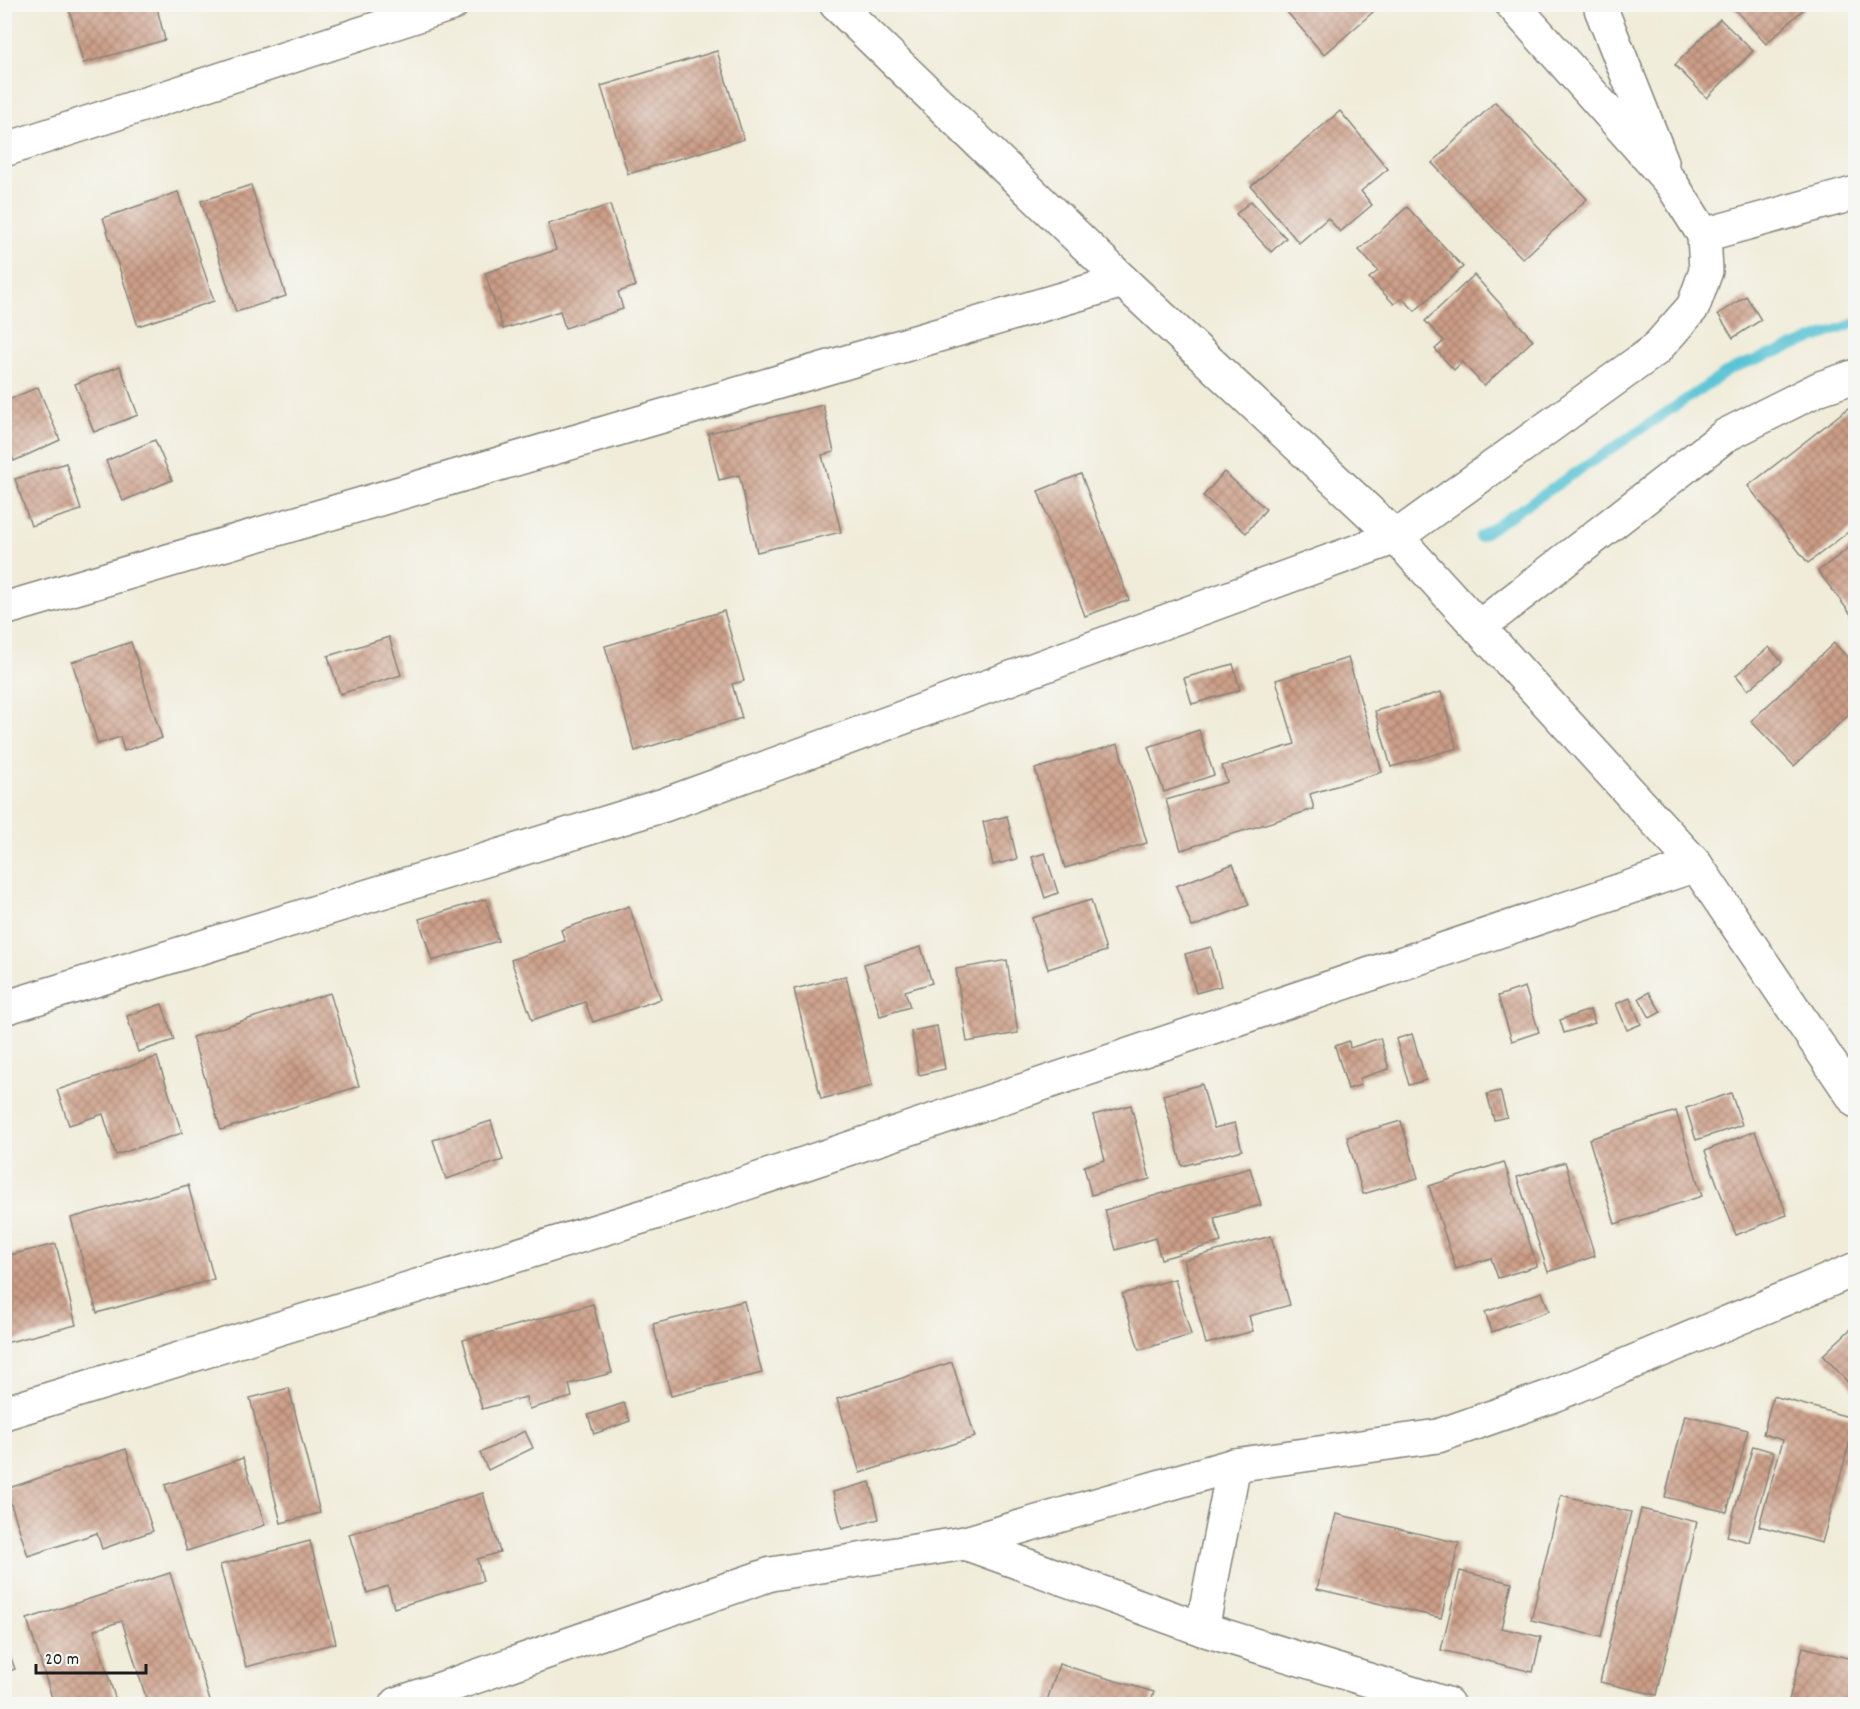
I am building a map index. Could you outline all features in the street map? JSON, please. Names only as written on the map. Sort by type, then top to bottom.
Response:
[{"type":"street","points":[[4,150],[452,4]]},
{"type":"street","points":[[836,4],[1124,281],[1396,537],[1696,865],[1856,1101]]},
{"type":"street","points":[[4,1008],[664,805],[1396,537],[1655,350],[1693,307],[1706,272],[1704,235],[1671,183],[1512,4]]},
{"type":"street","points":[[1601,4],[1601,9],[1671,183]]},
{"type":"street","points":[[1704,235],[1856,193]]},
{"type":"street","points":[[4,609],[1124,281]]},
{"type":"street","points":[[1479,627],[1726,435],[1820,388],[1856,376]]},
{"type":"street","points":[[4,1413],[687,1203],[1696,865]]},
{"type":"street","points":[[397,1704],[771,1574],[965,1544],[1234,1465],[1438,1436],[1549,1397],[1856,1269]]},
{"type":"street","points":[[1202,1629],[1234,1465]]},
{"type":"street","points":[[965,1544],[1202,1629],[1447,1704]]},
{"type":"building","points":[[68,4],[156,4],[165,40],[83,63]]},
{"type":"building","points":[[1730,4],[1809,4],[1766,44]]},
{"type":"building","points":[[1281,5],[1367,5],[1373,12],[1324,55]]},
{"type":"building","points":[[1720,19],[1753,51],[1707,98],[1675,65]]},
{"type":"building","points":[[717,51],[744,139],[628,174],[601,86]]},
{"type":"building","points":[[1495,102],[1587,199],[1523,259],[1432,163]]},
{"type":"building","points":[[1340,111],[1388,169],[1361,191],[1372,205],[1340,232],[1328,218],[1299,243],[1251,186]]},
{"type":"building","points":[[251,185],[286,296],[236,312],[201,201]]},
{"type":"building","points":[[178,192],[214,301],[138,326],[103,218]]},
{"type":"building","points":[[1251,201],[1286,238],[1271,252],[1236,214]]},
{"type":"building","points":[[610,205],[636,286],[618,292],[623,309],[565,328],[560,311],[503,329],[485,273],[556,250],[548,224]]},
{"type":"building","points":[[1407,207],[1463,267],[1415,311],[1402,298],[1394,304],[1369,278],[1378,271],[1359,250]]},
{"type":"building","points":[[1474,275],[1533,340],[1484,386],[1462,362],[1454,370],[1435,349],[1444,341],[1425,321]]},
{"type":"building","points":[[1746,296],[1761,320],[1733,338],[1718,314]]},
{"type":"building","points":[[120,366],[138,415],[94,432],[75,384]]},
{"type":"building","points":[[38,387],[60,440],[14,461],[4,440],[4,402]]},
{"type":"building","points":[[1856,402],[1856,526],[1808,563],[1748,486]]},
{"type":"building","points":[[823,405],[834,452],[822,455],[841,532],[757,552],[739,475],[719,480],[708,433]]},
{"type":"building","points":[[155,440],[172,480],[123,501],[106,461]]},
{"type":"building","points":[[66,463],[81,510],[31,526],[15,479]]},
{"type":"building","points":[[1224,472],[1266,509],[1246,533],[1203,496]]},
{"type":"building","points":[[1081,474],[1129,600],[1085,616],[1038,491]]},
{"type":"building","points":[[1856,543],[1856,621],[1818,571]]},
{"type":"building","points":[[724,611],[744,681],[732,684],[742,718],[635,751],[605,646]]},
{"type":"building","points":[[389,637],[401,675],[340,694],[328,656]]},
{"type":"building","points":[[131,642],[162,738],[124,751],[120,737],[98,744],[72,662]]},
{"type":"building","points":[[1834,643],[1856,666],[1856,708],[1794,766],[1751,721]]},
{"type":"building","points":[[1769,647],[1782,662],[1748,690],[1736,675]]},
{"type":"building","points":[[1348,658],[1382,772],[1310,794],[1314,809],[1181,850],[1166,800],[1227,782],[1222,766],[1295,744],[1276,680]]},
{"type":"building","points":[[1233,664],[1240,690],[1192,704],[1184,678]]},
{"type":"building","points":[[1441,692],[1457,748],[1391,767],[1375,711]]},
{"type":"building","points":[[1199,730],[1214,775],[1164,792],[1148,747]]},
{"type":"building","points":[[1118,744],[1147,843],[1065,868],[1035,769]]},
{"type":"building","points":[[1007,816],[1017,859],[993,865],[983,822]]},
{"type":"building","points":[[1045,853],[1058,893],[1045,898],[1032,857]]},
{"type":"building","points":[[1233,864],[1249,905],[1192,927],[1176,886]]},
{"type":"building","points":[[486,899],[498,941],[432,961],[419,919]]},
{"type":"building","points":[[1091,900],[1106,951],[1048,969],[1032,918]]},
{"type":"building","points":[[629,906],[661,999],[593,1022],[585,1002],[532,1020],[511,960],[565,941],[561,930]]},
{"type":"building","points":[[921,947],[932,983],[905,991],[910,1007],[880,1016],[864,964]]},
{"type":"building","points":[[1211,947],[1221,986],[1196,993],[1185,954]]},
{"type":"building","points":[[1007,960],[1018,1033],[967,1042],[956,969]]},
{"type":"building","points":[[846,976],[872,1086],[821,1099],[794,989]]},
{"type":"building","points":[[1525,987],[1539,1032],[1512,1041],[1498,996]]},
{"type":"building","points":[[1649,992],[1661,1012],[1650,1018],[1639,998]]},
{"type":"building","points":[[330,993],[359,1086],[221,1130],[192,1037]]},
{"type":"building","points":[[1630,998],[1641,1024],[1627,1030],[1616,1004]]},
{"type":"building","points":[[162,1004],[174,1040],[138,1052],[127,1016]]},
{"type":"building","points":[[1590,1010],[1595,1023],[1564,1033],[1560,1020]]},
{"type":"building","points":[[937,1026],[945,1069],[919,1075],[911,1031]]},
{"type":"building","points":[[1412,1034],[1426,1080],[1409,1085],[1396,1039]]},
{"type":"building","points":[[1380,1038],[1389,1069],[1360,1078],[1361,1085],[1348,1089],[1335,1046],[1349,1041],[1350,1048]]},
{"type":"building","points":[[157,1057],[182,1133],[116,1155],[103,1114],[69,1125],[57,1090]]},
{"type":"building","points":[[1202,1084],[1214,1128],[1235,1123],[1242,1150],[1182,1166],[1163,1095]]},
{"type":"building","points":[[1500,1091],[1507,1117],[1494,1120],[1487,1094]]},
{"type":"building","points":[[1731,1093],[1742,1125],[1696,1140],[1686,1108]]},
{"type":"building","points":[[1131,1105],[1150,1179],[1091,1195],[1084,1166],[1105,1160],[1093,1115]]},
{"type":"building","points":[[1676,1111],[1702,1196],[1615,1224],[1589,1139]]},
{"type":"building","points":[[491,1121],[503,1160],[446,1179],[433,1140]]},
{"type":"building","points":[[1401,1121],[1418,1178],[1363,1194],[1347,1137]]},
{"type":"building","points":[[1755,1131],[1787,1215],[1736,1235],[1705,1151]]},
{"type":"building","points":[[1504,1162],[1537,1266],[1498,1278],[1491,1258],[1456,1269],[1429,1186]]},
{"type":"building","points":[[1565,1162],[1595,1256],[1548,1272],[1517,1177]]},
{"type":"building","points":[[1250,1168],[1261,1205],[1214,1218],[1221,1242],[1161,1259],[1155,1238],[1116,1250],[1105,1210]]},
{"type":"building","points":[[188,1185],[214,1279],[97,1313],[71,1218]]},
{"type":"building","points":[[1271,1236],[1290,1305],[1249,1316],[1253,1331],[1206,1344],[1184,1260]]},
{"type":"building","points":[[56,1244],[76,1325],[5,1343],[5,1256]]},
{"type":"building","points":[[1175,1279],[1191,1335],[1139,1350],[1122,1294]]},
{"type":"building","points":[[1542,1292],[1549,1311],[1492,1332],[1485,1312]]},
{"type":"building","points":[[744,1301],[762,1373],[671,1396],[653,1324]]},
{"type":"building","points":[[593,1304],[612,1373],[569,1384],[572,1397],[529,1409],[526,1397],[482,1409],[463,1340]]},
{"type":"building","points":[[1856,1324],[1856,1391],[1823,1355]]},
{"type":"building","points":[[952,1362],[975,1437],[860,1473],[837,1399]]},
{"type":"building","points":[[289,1388],[320,1513],[281,1523],[250,1398]]},
{"type":"building","points":[[1773,1396],[1856,1419],[1822,1543],[1759,1526],[1783,1440],[1763,1434]]},
{"type":"building","points":[[624,1403],[630,1421],[594,1434],[588,1415]]},
{"type":"building","points":[[1685,1415],[1748,1430],[1727,1512],[1665,1497]]},
{"type":"building","points":[[525,1431],[533,1448],[488,1470],[480,1453]]},
{"type":"building","points":[[1753,1446],[1774,1452],[1749,1542],[1727,1536]]},
{"type":"building","points":[[126,1449],[153,1531],[102,1549],[97,1533],[28,1556],[6,1489]]},
{"type":"building","points":[[243,1458],[265,1525],[187,1551],[165,1485]]},
{"type":"building","points":[[870,1482],[879,1519],[842,1529],[833,1492]]},
{"type":"building","points":[[483,1493],[500,1552],[477,1559],[483,1581],[394,1608],[388,1586],[367,1593],[349,1534]]},
{"type":"building","points":[[1561,1495],[1631,1512],[1601,1637],[1531,1620]]},
{"type":"building","points":[[1641,1509],[1697,1522],[1657,1695],[1600,1682]]},
{"type":"building","points":[[1336,1514],[1459,1543],[1441,1618],[1317,1589]]},
{"type":"building","points":[[310,1541],[336,1643],[246,1667],[220,1565]]},
{"type":"building","points":[[1460,1571],[1512,1583],[1501,1628],[1541,1637],[1533,1672],[1441,1650]]},
{"type":"building","points":[[170,1573],[211,1704],[148,1704],[122,1621],[94,1630],[117,1704],[54,1704],[27,1619]]},
{"type":"building","points":[[4,1639],[15,1669],[4,1673]]},
{"type":"building","points":[[1803,1647],[1856,1660],[1856,1675],[1848,1704],[1788,1704]]},
{"type":"building","points":[[1059,1664],[1154,1692],[1150,1704],[1046,1704]]},
{"type":"waterway","points":[[1479,537],[1733,368],[1856,323]]}]
